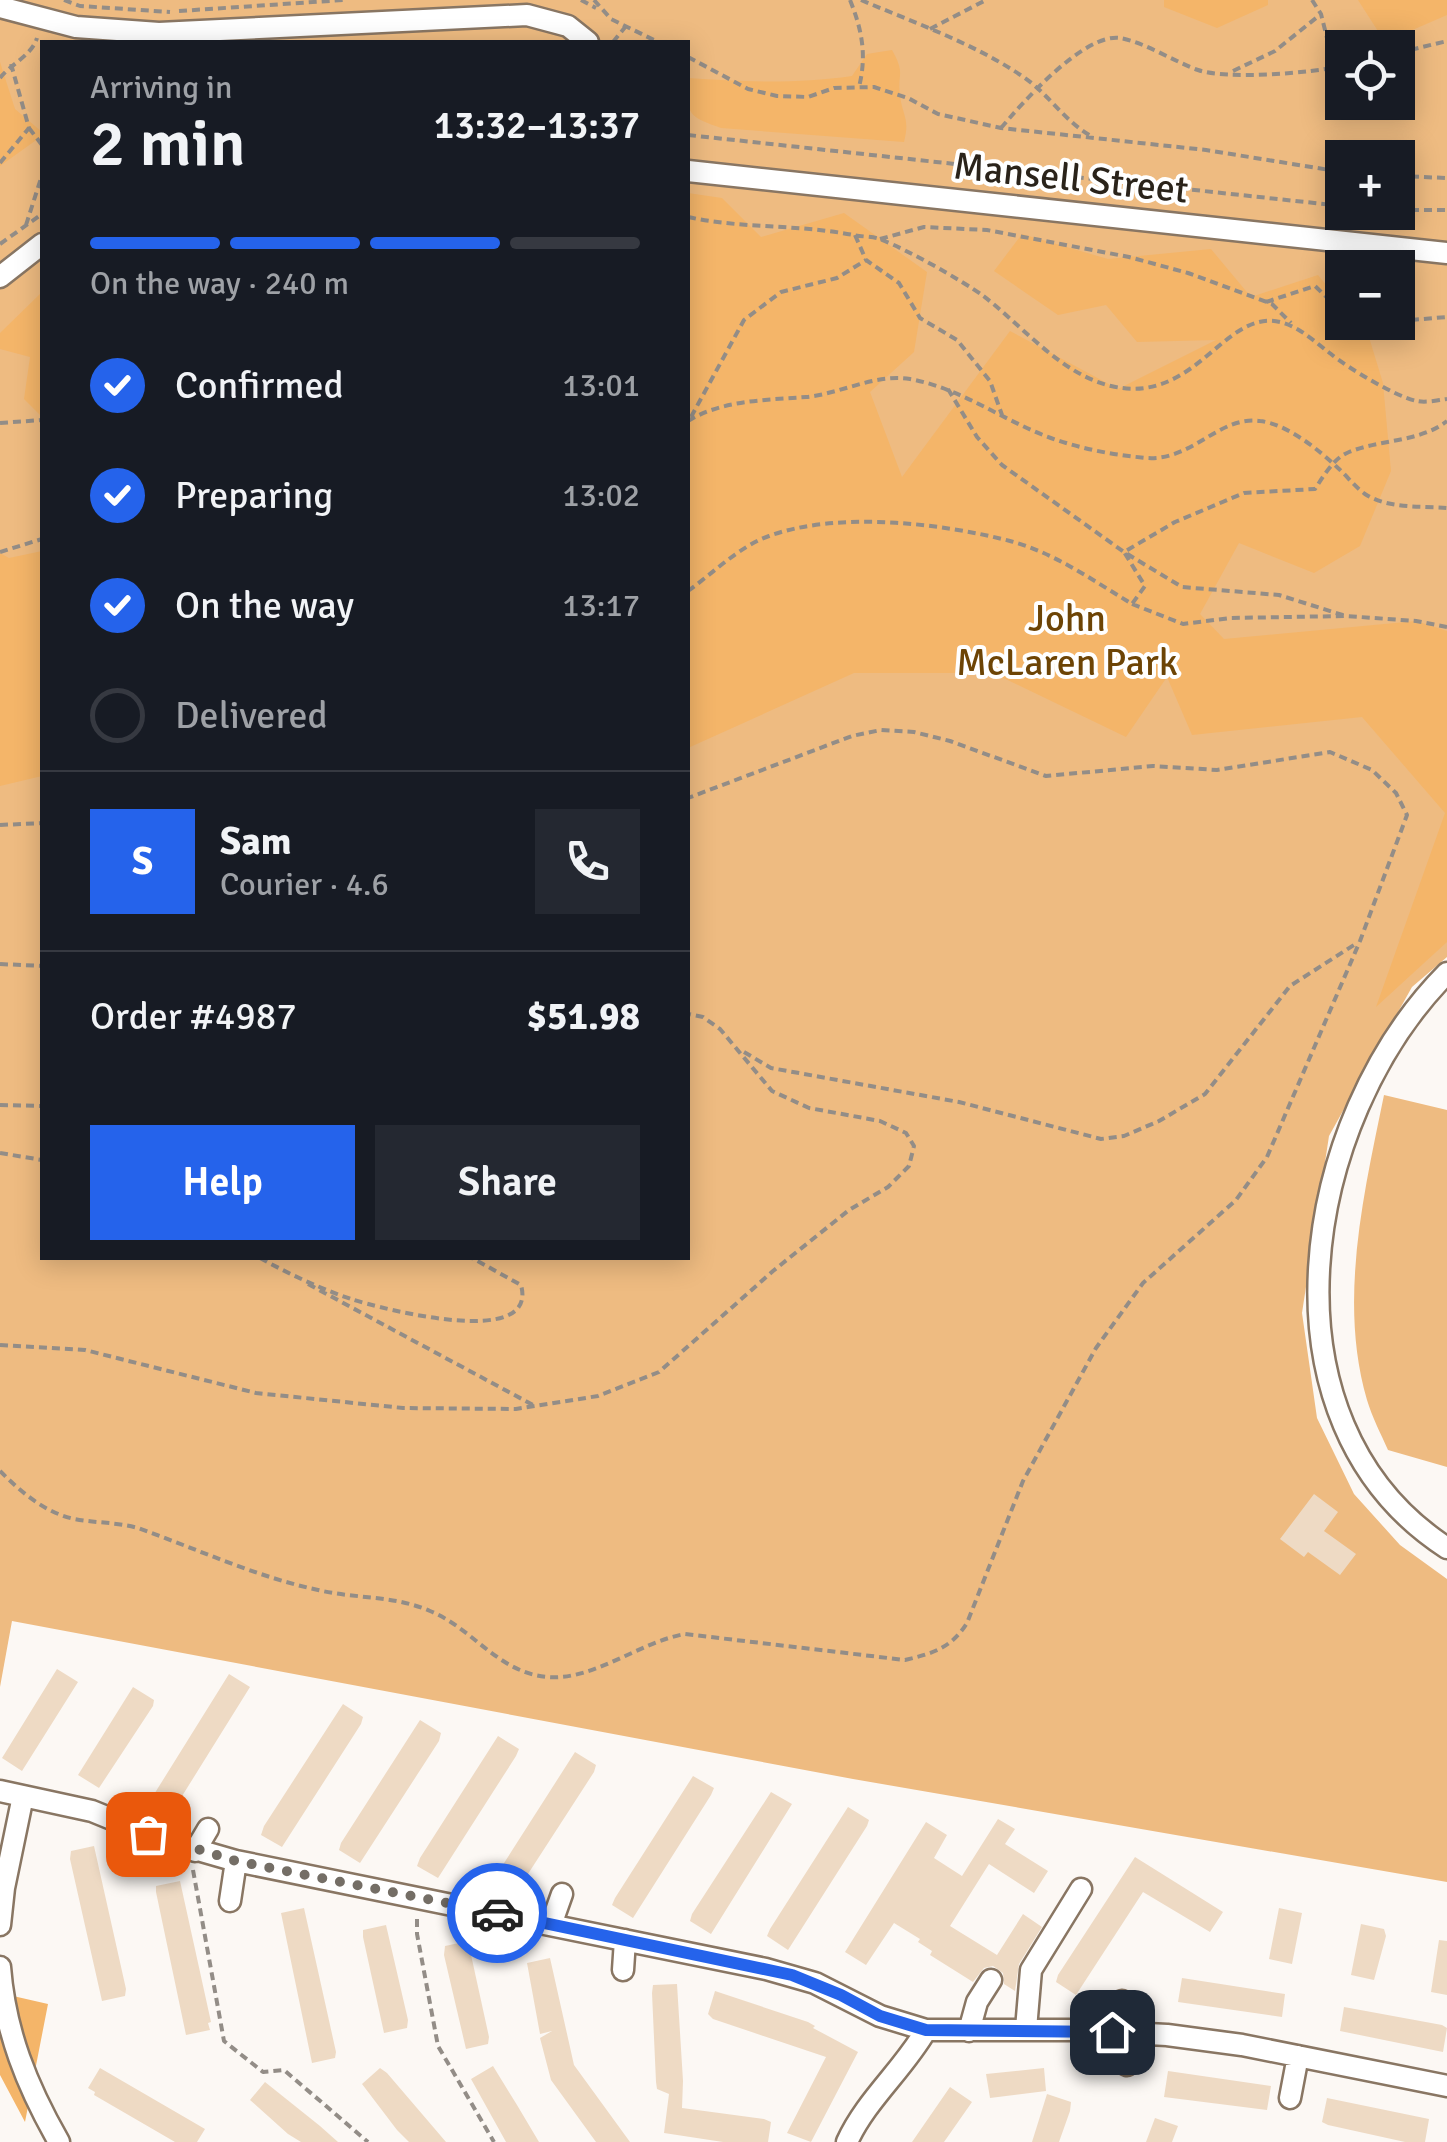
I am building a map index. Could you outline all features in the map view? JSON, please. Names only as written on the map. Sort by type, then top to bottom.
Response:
[{"type":"street","points":[[0,8],[76,27],[159,33],[527,14],[568,26],[586,40]]},
{"type":"street","name":"Mansell Street","points":[[690,171],[1447,253]]},
{"type":"street","points":[[0,277],[40,246]]},
{"type":"street","points":[[1447,973],[1399,1034],[1362,1097],[1331,1188],[1318,1282],[1327,1376],[1350,1438],[1384,1492],[1406,1516],[1447,1548]]},
{"type":"street","points":[[0,1791],[92,1811],[195,1850],[236,1861],[792,1975],[880,2016],[926,2030],[1112,2032],[1205,2040],[1447,2086]]},
{"type":"street","points":[[0,1925],[23,1796]]},
{"type":"street","points":[[195,1850],[208,1829]]},
{"type":"street","points":[[230,1901],[236,1861]]},
{"type":"street","points":[[1026,2029],[1032,1970],[1081,1889]]},
{"type":"street","points":[[551,1925],[562,1894]]},
{"type":"street","points":[[622,1970],[626,1940]]},
{"type":"street","points":[[0,1967],[3,2002],[14,2047],[32,2095],[59,2142]]},
{"type":"street","points":[[969,2031],[976,2002],[991,1980]]},
{"type":"street","points":[[1112,2032],[1122,2001]]},
{"type":"street","points":[[847,2142],[870,2105],[908,2061],[926,2030]]},
{"type":"street","points":[[1126,2065],[1136,2033]]},
{"type":"street","points":[[1290,2098],[1298,2056]]},
{"type":"path","points":[[64,0],[80,6],[170,12],[344,0]]},
{"type":"path","points":[[581,0],[654,40]]},
{"type":"path","points":[[594,0],[601,10]]},
{"type":"path","points":[[850,0],[863,33],[859,88]]},
{"type":"path","points":[[862,0],[965,44],[1024,77],[1075,127],[1094,137],[1113,140]]},
{"type":"path","points":[[930,29],[986,0]]},
{"type":"path","points":[[1312,0],[1325,33]]},
{"type":"path","points":[[1229,74],[1275,51],[1320,14]]},
{"type":"path","points":[[615,40],[626,26]]},
{"type":"path","points":[[1001,128],[1035,88],[1090,46],[1118,37],[1203,72],[1325,69]]},
{"type":"path","points":[[0,78],[11,64],[32,50],[37,38]]},
{"type":"path","points":[[1415,49],[1447,41]]},
{"type":"path","points":[[690,59],[748,88],[776,96],[808,97],[834,88],[874,87],[908,98],[938,114],[1001,128],[1206,150],[1325,169]]},
{"type":"path","points":[[0,65],[11,64]]},
{"type":"path","points":[[11,64],[29,128],[40,142]]},
{"type":"path","points":[[0,163],[29,128]]},
{"type":"path","points":[[690,135],[1325,204]]},
{"type":"path","points":[[1415,177],[1447,178]]},
{"type":"path","points":[[26,225],[40,181]]},
{"type":"path","points":[[1415,210],[1447,210]]},
{"type":"path","points":[[0,244],[40,215]]},
{"type":"path","points":[[690,217],[725,225],[818,228],[880,239],[980,294],[1042,346],[1076,370],[1109,386],[1138,389],[1176,380],[1198,366],[1236,331],[1252,323],[1275,321],[1294,326]]},
{"type":"path","points":[[690,223],[701,220]]},
{"type":"path","points":[[880,239],[924,227],[988,230],[1129,256],[1266,302],[1349,368],[1417,401],[1447,400]]},
{"type":"path","points":[[854,235],[866,260],[899,283],[920,318],[957,340],[990,382],[1002,415]]},
{"type":"path","points":[[690,416],[744,320],[781,292],[836,278],[866,260]]},
{"type":"path","points":[[1266,302],[1315,286],[1325,296]]},
{"type":"path","points":[[1415,320],[1447,317]]},
{"type":"path","points":[[690,419],[740,402],[819,396],[884,379],[906,378],[948,389],[1044,435],[1094,450],[1154,458],[1178,455],[1221,430],[1247,420],[1262,420],[1283,428],[1334,463],[1366,494],[1390,504],[1447,508]]},
{"type":"path","points":[[948,389],[1002,465],[1124,552],[1182,587],[1279,595],[1346,616]]},
{"type":"path","points":[[0,424],[40,420]]},
{"type":"path","points":[[1124,552],[1175,522],[1244,493],[1314,489],[1344,454],[1407,438],[1447,421]]},
{"type":"path","points":[[690,591],[766,536],[802,527],[886,521],[1011,541],[1050,556],[1132,604],[1183,624],[1230,618],[1346,616],[1447,627]]},
{"type":"path","points":[[0,552],[40,540]]},
{"type":"path","points":[[1124,552],[1145,586],[1132,604]]},
{"type":"path","points":[[0,1471],[47,1509],[74,1519],[138,1528],[317,1590],[392,1597],[432,1611],[464,1629],[488,1653],[516,1670],[550,1677],[589,1671],[663,1638],[684,1634],[906,1660],[941,1651],[958,1638],[968,1622],[1023,1481],[1096,1348],[1143,1282],[1236,1200],[1267,1157],[1360,941],[1407,815],[1396,793],[1372,770],[1330,752],[1217,770],[1153,766],[1046,776],[950,741],[914,732],[881,730],[852,736],[690,797]]},
{"type":"path","points":[[0,825],[40,823]]},
{"type":"path","points":[[740,1050],[771,1068],[959,1102],[1101,1139],[1124,1136],[1205,1094],[1290,986],[1360,941]]},
{"type":"path","points":[[0,964],[40,966]]},
{"type":"path","points":[[0,1345],[85,1350],[256,1393],[402,1408],[535,1406],[598,1396],[659,1372],[773,1271],[849,1210],[888,1187],[910,1166],[914,1146],[906,1133],[880,1121],[810,1108],[772,1090],[740,1050],[703,1017],[690,1014]]},
{"type":"path","points":[[0,1105],[40,1106]]},
{"type":"path","points":[[0,1153],[40,1160]]},
{"type":"path","points":[[264,1260],[535,1406]]},
{"type":"path","points":[[290,1274],[398,1312],[461,1320],[506,1319],[520,1311],[524,1299],[521,1285],[476,1260]]},
{"type":"path","points":[[195,1850],[192,1876],[224,2041],[263,2072],[284,2070],[368,2142]]},
{"type":"path","points":[[418,1898],[416,1934],[438,2046],[494,2142]]},
{"type":"green space","name":"John McLaren Park","points":[[0,0],[1447,0],[1447,957],[1412,987],[1329,1136],[1302,1313],[1317,1418],[1354,1494],[1400,1545],[1447,1579],[1447,1882],[853,1779],[12,1621],[0,1687]]},
{"type":"green space","points":[[1164,0],[1268,0],[1268,5],[1217,28],[1164,7]]},
{"type":"green space","points":[[1358,0],[1447,0],[1447,15],[1413,30],[1377,30]]},
{"type":"green space","points":[[892,50],[896,58],[906,123],[904,142],[721,128],[701,120],[690,109],[690,78],[770,82],[852,76],[867,54]]},
{"type":"green space","points":[[0,62],[15,109],[40,130],[40,137],[0,166]]},
{"type":"green space","points":[[690,193],[722,198],[761,237],[844,213],[927,272],[914,352],[870,392],[902,477],[1010,331],[1118,389],[1216,340],[1137,342],[1106,305],[1058,315],[994,271],[1022,234],[1108,259],[1211,249],[1251,297],[1318,275],[1325,283],[1325,340],[1370,340],[1383,383],[1391,471],[1360,546],[1314,573],[1239,543],[1200,614],[1224,639],[1416,621],[1447,631],[1447,942],[1376,1007],[1445,813],[1362,717],[1192,735],[1167,677],[1126,737],[993,673],[854,673],[690,747]]},
{"type":"green space","points":[[40,294],[40,415],[24,399],[30,357],[0,349],[0,333]]},
{"type":"green space","points":[[40,551],[40,776],[0,786],[0,553],[9,558]]},
{"type":"green space","points":[[1384,1095],[1447,1110],[1447,1467],[1388,1450],[1369,1406],[1359,1362],[1354,1286],[1357,1247]]},
{"type":"green space","points":[[0,1993],[48,2004],[25,2122],[0,2075]]},
{"type":"building","points":[[1314,1494],[1338,1512],[1324,1531],[1356,1554],[1340,1575],[1308,1552],[1304,1557],[1280,1539]]},
{"type":"building","points":[[57,1669],[78,1682],[22,1771],[2,1758]]},
{"type":"building","points":[[229,1674],[250,1687],[169,1817],[148,1804]]},
{"type":"building","points":[[133,1687],[154,1700],[153,1706],[99,1788],[78,1775]]},
{"type":"building","points":[[343,1704],[363,1717],[361,1724],[282,1847],[261,1835],[264,1826]]},
{"type":"building","points":[[420,1720],[441,1733],[439,1741],[360,1863],[339,1850],[341,1843]]},
{"type":"building","points":[[498,1736],[519,1749],[438,1878],[417,1866],[420,1858]]},
{"type":"building","points":[[575,1752],[596,1765],[594,1772],[515,1894],[494,1881]]},
{"type":"building","points":[[693,1776],[714,1788],[633,1918],[612,1905]]},
{"type":"building","points":[[771,1792],[792,1804],[711,1934],[690,1921],[692,1914]]},
{"type":"building","points":[[848,1807],[869,1820],[867,1826],[788,1950],[767,1936]]},
{"type":"building","points":[[998,1819],[1015,1829],[1005,1844],[1048,1871],[1034,1893],[989,1864],[950,1926],[997,1955],[1023,1914],[1042,1927],[1019,1964],[1015,1991],[1004,1984],[1003,1973],[993,1966],[984,1968],[973,1982],[930,1955],[932,1951],[918,1942],[920,1939],[894,1923],[866,1965],[845,1952],[926,1822],[947,1835],[934,1858],[962,1876]]},
{"type":"building","points":[[94,1846],[126,1989],[125,1996],[102,2001],[70,1859],[71,1851]]},
{"type":"building","points":[[1135,1857],[1223,1912],[1210,1932],[1143,1892],[1076,1995],[1056,1982],[1058,1975]]},
{"type":"building","points":[[180,1881],[211,2022],[210,2030],[186,2035],[156,1892],[156,1886]]},
{"type":"building","points":[[304,1908],[336,2052],[335,2058],[312,2063],[281,1913]]},
{"type":"building","points":[[1279,1908],[1302,1913],[1292,1964],[1269,1959]]},
{"type":"building","points":[[1361,1924],[1384,1929],[1386,1936],[1374,1980],[1351,1975]]},
{"type":"building","points":[[386,1925],[408,2020],[407,2028],[384,2033],[363,1930]]},
{"type":"building","points":[[1439,1940],[1447,1941],[1447,1995],[1431,1992]]},
{"type":"building","points":[[468,1941],[489,2037],[488,2044],[466,2049],[444,1955],[445,1946]]},
{"type":"building","points":[[550,1958],[574,2065],[630,2142],[596,2142],[551,2080],[540,2038],[552,2031],[540,2034],[527,1963]]},
{"type":"building","points":[[1182,1978],[1285,1994],[1282,2017],[1178,2002]]},
{"type":"building","points":[[677,1984],[682,2108],[764,2119],[771,2122],[768,2142],[723,2142],[664,2133],[669,2094],[657,2089],[652,1993],[653,1985]]},
{"type":"building","points":[[715,1991],[808,2022],[858,2052],[811,2142],[787,2133],[826,2057],[713,2019],[708,2014]]},
{"type":"building","points":[[1344,2007],[1442,2025],[1447,2028],[1443,2052],[1340,2031]]},
{"type":"building","points":[[493,2066],[539,2142],[506,2142],[471,2079]]},
{"type":"building","points":[[100,2068],[205,2129],[197,2142],[175,2142],[94,2095],[88,2088]]},
{"type":"building","points":[[380,2068],[446,2142],[409,2142],[397,2130],[362,2084]]},
{"type":"building","points":[[1044,2068],[1046,2091],[990,2098],[986,2074]]},
{"type":"building","points":[[1168,2071],[1271,2086],[1267,2110],[1164,2097]]},
{"type":"building","points":[[265,2082],[338,2142],[301,2142],[288,2134],[250,2100]]},
{"type":"building","points":[[950,2087],[972,2102],[944,2142],[912,2142]]},
{"type":"building","points":[[1047,2094],[1071,2102],[1070,2111],[1059,2142],[1032,2142]]},
{"type":"building","points":[[1327,2098],[1429,2119],[1425,2142],[1405,2142],[1328,2125],[1322,2122]]},
{"type":"building","points":[[1155,2118],[1178,2126],[1172,2142],[1146,2142]]},
{"type":"way so far","points":[[148,1834],[236,1861],[497,1913]]},
{"type":"route","points":[[497,1913],[792,1975],[880,2016],[926,2030],[1112,2032]]}]
